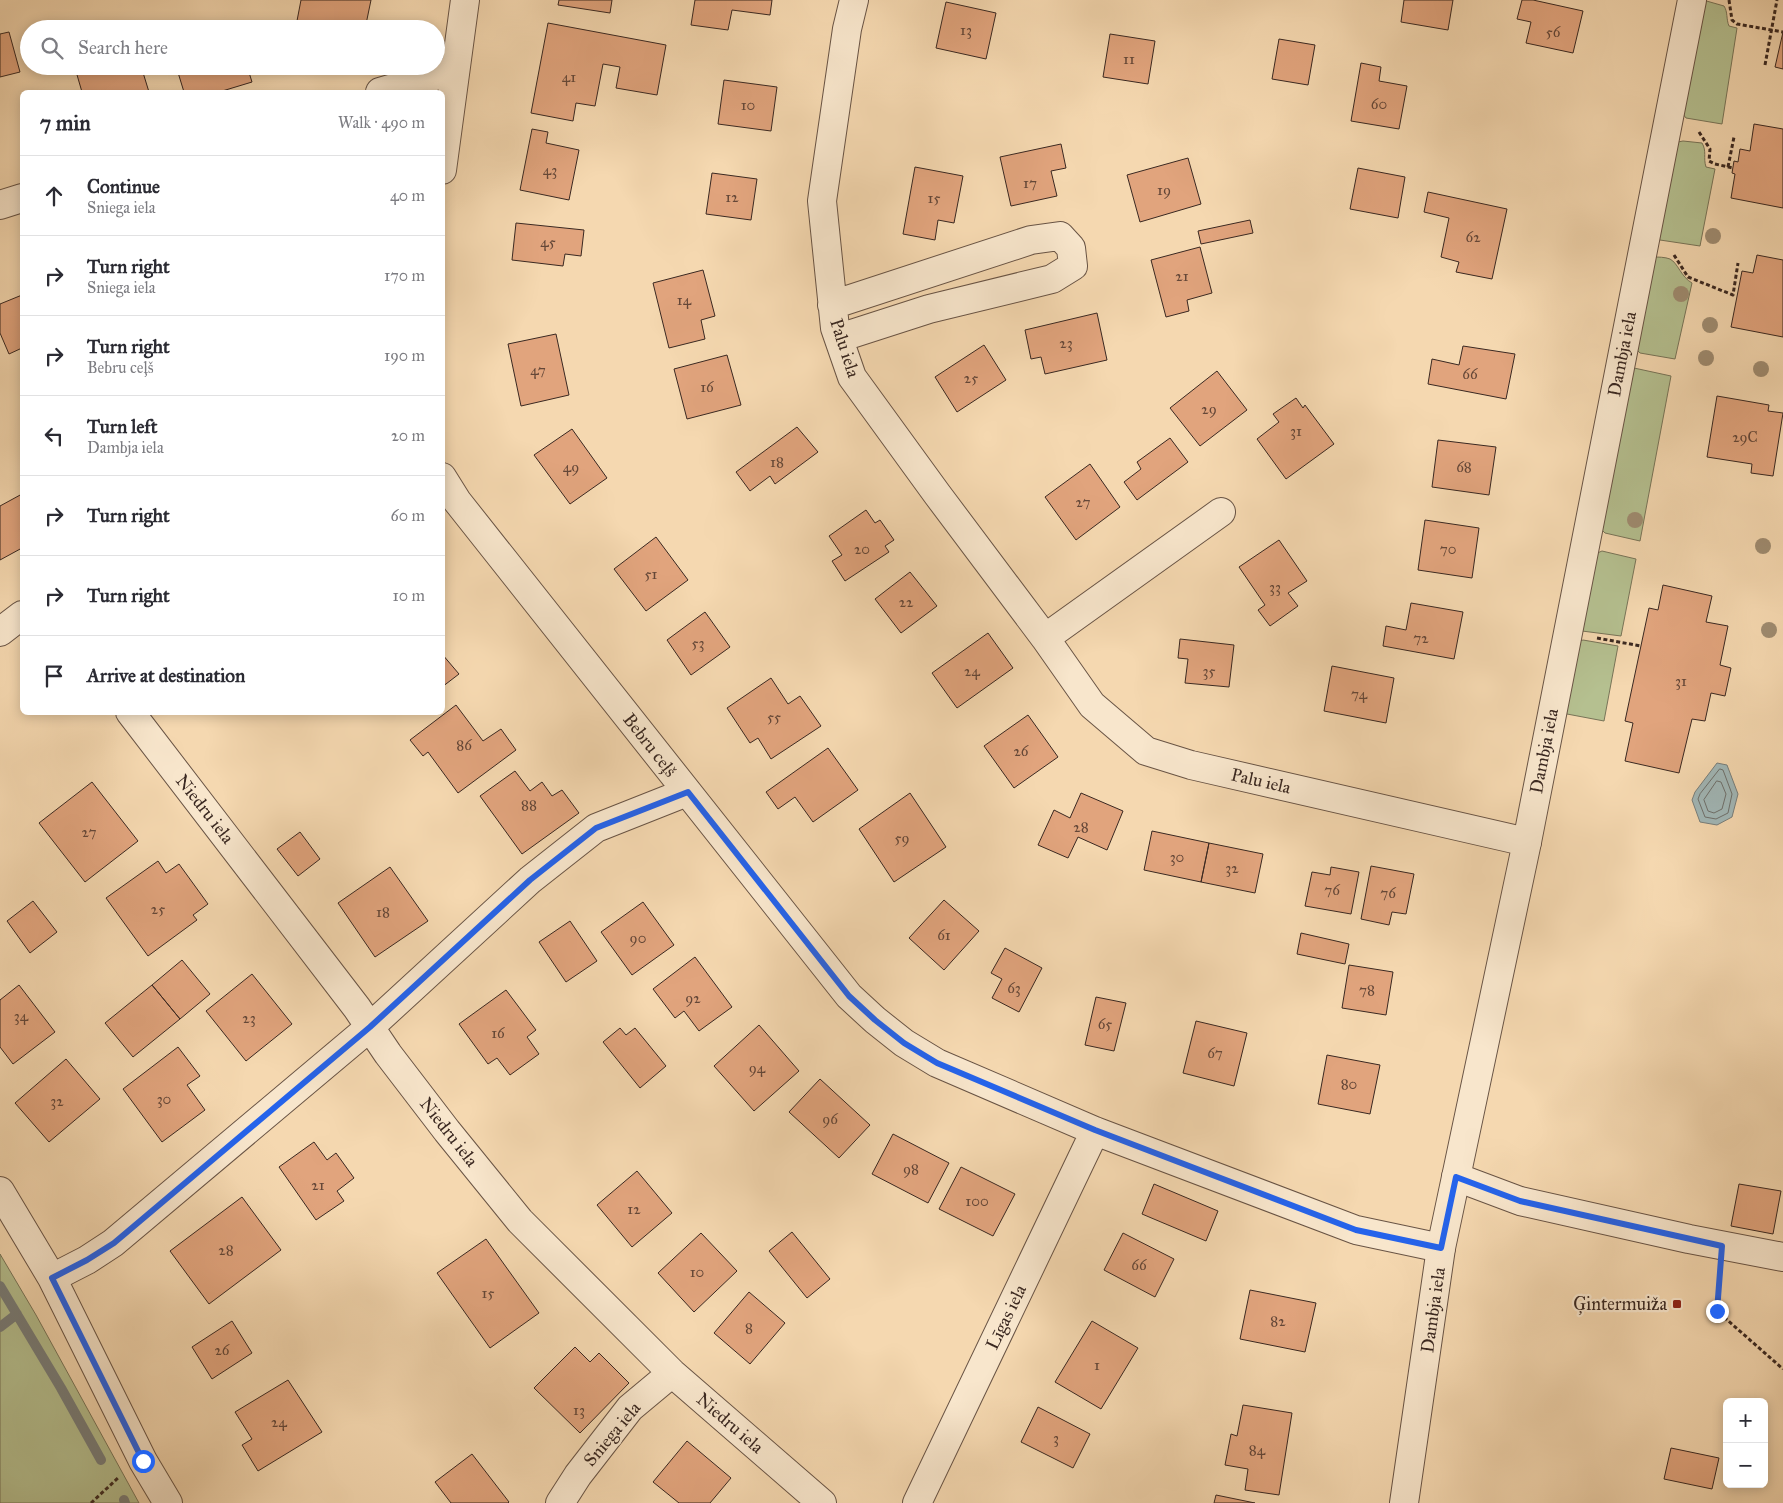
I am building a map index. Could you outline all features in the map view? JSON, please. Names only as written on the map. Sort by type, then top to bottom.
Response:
[{"type":"street","points":[[445,147],[465,0]]},
{"type":"street","name":"Palu iela","points":[[854,0],[847,30],[822,201],[835,328],[852,377],[1045,638],[1092,705],[1146,751],[1191,765],[1526,842]]},
{"type":"street","name":"Dambja iela","points":[[1404,1503],[1441,1248],[1526,842],[1692,0]]},
{"type":"street","points":[[445,73],[455,70]]},
{"type":"street","points":[[387,90],[438,75]]},
{"type":"street","points":[[0,205],[20,199]]},
{"type":"street","points":[[832,305],[1031,240],[1060,236],[1071,248],[1073,266],[1052,279],[929,309],[839,338]]},
{"type":"street","name":"Bebru ceļš","points":[[445,482],[457,501],[849,996],[904,1043],[937,1063],[1095,1130],[1356,1230],[1441,1248]]},
{"type":"street","points":[[1045,638],[1222,512]]},
{"type":"street","points":[[0,632],[20,617]]},
{"type":"street","name":"Niedru iela","points":[[132,715],[358,1008],[388,1054],[520,1221],[672,1373],[822,1503]]},
{"type":"street","points":[[52,1278],[87,1260],[114,1243],[370,1027],[530,880],[596,828],[688,792]]},
{"type":"street","name":"Līgas iela","points":[[917,1503],[1095,1130]]},
{"type":"street","points":[[1456,1177],[1520,1201],[1722,1246],[1783,1257]]},
{"type":"street","points":[[0,1191],[52,1278],[143,1461],[168,1503]]},
{"type":"street","name":"Sniega iela","points":[[560,1503],[578,1475],[630,1408],[672,1373]]},
{"type":"path","points":[[1729,0],[1732,20],[1737,24],[1783,32]]},
{"type":"path","points":[[1765,65],[1777,0]]},
{"type":"path","points":[[1699,132],[1710,149],[1709,161],[1731,167],[1734,137]]},
{"type":"path","points":[[1671,250],[1688,277],[1735,295],[1738,263]]},
{"type":"path","points":[[1567,633],[1641,646]]},
{"type":"path","points":[[1722,1246],[1717,1311],[1783,1370]]},
{"type":"path","points":[[91,1503],[122,1474]]},
{"type":"green space","points":[[1703,0],[1724,6],[1729,26],[1737,28],[1722,124],[1686,118],[1680,110]]},
{"type":"green space","points":[[1678,142],[1702,143],[1706,167],[1715,169],[1700,246],[1657,238]]},
{"type":"green space","points":[[1653,257],[1664,257],[1673,261],[1692,283],[1675,359],[1640,353],[1636,349]]},
{"type":"green space","points":[[1634,368],[1671,376],[1640,541],[1605,533],[1601,529],[1631,373]]},
{"type":"green space","points":[[1602,551],[1636,559],[1621,636],[1582,631],[1595,554]]},
{"type":"green space","points":[[1583,640],[1618,646],[1604,721],[1567,714],[1563,711],[1577,642]]},
{"type":"green space","points":[[0,1254],[36,1315],[139,1503],[0,1503]]},
{"type":"water","points":[[1717,763],[1727,765],[1738,794],[1732,817],[1717,825],[1700,822],[1692,800],[1695,792]]},
{"type":"building","points":[[301,0],[371,0],[367,20],[297,20]]},
{"type":"building","points":[[559,0],[612,0],[610,13],[558,5]]},
{"type":"building","points":[[695,0],[772,0],[770,15],[732,10],[728,30],[691,25]]},
{"type":"building","points":[[1404,0],[1453,0],[1448,30],[1401,22]]},
{"type":"building","points":[[1522,0],[1533,0],[1583,11],[1573,53],[1526,43],[1531,22],[1517,19]]},
{"type":"building","points":[[946,2],[996,13],[986,59],[936,48]]},
{"type":"building","points":[[548,23],[666,45],[657,95],[616,88],[620,67],[603,64],[595,106],[576,103],[573,121],[531,113]]},
{"type":"building","points":[[9,32],[20,72],[0,77],[0,34]]},
{"type":"building","points":[[1783,32],[1783,69],[1775,67]]},
{"type":"building","points":[[1110,34],[1155,41],[1148,84],[1103,77]]},
{"type":"building","points":[[1279,39],[1315,45],[1308,85],[1272,79]]},
{"type":"building","points":[[1361,63],[1381,67],[1379,81],[1407,86],[1399,129],[1351,121]]},
{"type":"building","points":[[77,75],[144,75],[148,90],[81,90]]},
{"type":"building","points":[[179,75],[250,75],[252,82],[226,90],[183,90]]},
{"type":"building","points":[[724,80],[777,87],[771,131],[718,124]]},
{"type":"building","points":[[1754,124],[1783,129],[1783,208],[1731,198],[1735,174],[1732,173],[1734,161],[1738,162],[1740,149],[1750,151]]},
{"type":"building","points":[[532,129],[548,132],[546,143],[579,150],[569,200],[520,190]]},
{"type":"building","points":[[1061,144],[1066,168],[1051,171],[1057,196],[1011,206],[1000,157]]},
{"type":"building","points":[[1188,158],[1201,204],[1140,222],[1127,175]]},
{"type":"building","points":[[915,167],[963,176],[954,223],[938,220],[935,240],[903,234]]},
{"type":"building","points":[[1358,168],[1405,177],[1398,218],[1350,209]]},
{"type":"building","points":[[712,173],[757,179],[751,220],[706,214]]},
{"type":"building","points":[[1428,192],[1507,209],[1492,279],[1456,272],[1459,262],[1441,257],[1449,218],[1424,212]]},
{"type":"building","points":[[1250,220],[1253,233],[1201,244],[1198,231]]},
{"type":"building","points":[[516,223],[584,230],[581,256],[565,254],[563,266],[512,260]]},
{"type":"building","points":[[1200,247],[1212,293],[1187,300],[1189,311],[1166,317],[1151,260]]},
{"type":"building","points":[[1757,255],[1783,260],[1783,337],[1731,327],[1742,271],[1753,273]]},
{"type":"building","points":[[703,270],[715,316],[701,320],[705,339],[669,348],[653,283]]},
{"type":"building","points":[[20,296],[20,349],[9,354],[0,333],[0,304]]},
{"type":"building","points":[[1097,313],[1107,360],[1045,374],[1041,357],[1031,359],[1025,330]]},
{"type":"building","points":[[556,334],[569,395],[521,406],[508,344]]},
{"type":"building","points":[[984,345],[1006,380],[957,412],[935,377]]},
{"type":"building","points":[[1463,346],[1515,354],[1506,399],[1428,384],[1432,359],[1459,365]]},
{"type":"building","points":[[727,355],[741,405],[687,419],[674,369]]},
{"type":"building","points":[[1217,371],[1247,410],[1200,446],[1170,408]]},
{"type":"building","points":[[1717,396],[1769,405],[1768,411],[1783,413],[1773,476],[1751,473],[1752,464],[1707,457]]},
{"type":"building","points":[[1296,398],[1303,408],[1305,405],[1334,444],[1286,479],[1257,439],[1279,422],[1273,414]]},
{"type":"building","points":[[797,427],[818,452],[775,484],[770,476],[750,491],[736,472]]},
{"type":"building","points":[[572,429],[607,478],[570,504],[534,455]]},
{"type":"building","points":[[1170,438],[1188,462],[1137,500],[1124,482],[1141,469],[1137,462]]},
{"type":"building","points":[[1438,440],[1496,447],[1489,495],[1432,487]]},
{"type":"building","points":[[1090,464],[1120,507],[1076,540],[1045,497]]},
{"type":"building","points":[[20,495],[20,549],[0,560],[0,506]]},
{"type":"building","points":[[866,510],[875,523],[880,520],[894,540],[885,546],[889,552],[845,581],[832,561],[842,555],[829,536]]},
{"type":"building","points":[[1425,520],[1479,528],[1472,578],[1418,570]]},
{"type":"building","points":[[656,537],[688,580],[646,611],[614,569]]},
{"type":"building","points":[[1279,540],[1307,581],[1288,593],[1298,606],[1270,626],[1258,610],[1265,605],[1239,567]]},
{"type":"building","points":[[910,572],[937,606],[901,633],[875,599]]},
{"type":"building","points":[[1663,585],[1712,596],[1706,622],[1728,626],[1720,665],[1731,668],[1725,696],[1711,693],[1705,721],[1692,719],[1679,773],[1625,761],[1633,723],[1625,721],[1649,608],[1658,610]]},
{"type":"building","points":[[1411,603],[1463,612],[1454,659],[1383,646],[1386,626],[1406,630]]},
{"type":"building","points":[[705,612],[730,647],[691,675],[667,640]]},
{"type":"building","points":[[988,633],[1013,668],[957,708],[932,673]]},
{"type":"building","points":[[1180,639],[1234,645],[1229,687],[1185,683],[1188,659],[1178,658]]},
{"type":"building","points":[[445,658],[459,674],[445,685]]},
{"type":"building","points":[[1332,666],[1394,678],[1386,723],[1324,711]]},
{"type":"building","points":[[771,678],[788,704],[800,696],[821,726],[771,759],[758,738],[750,743],[727,708]]},
{"type":"building","points":[[456,705],[483,741],[501,729],[516,750],[458,793],[428,752],[423,756],[410,740]]},
{"type":"building","points":[[1028,715],[1058,757],[1014,788],[984,746]]},
{"type":"building","points":[[828,748],[858,790],[813,822],[795,797],[778,809],[766,792]]},
{"type":"building","points":[[515,771],[530,791],[542,782],[552,796],[562,790],[579,813],[522,854],[480,796]]},
{"type":"building","points":[[92,782],[138,841],[85,882],[39,823]]},
{"type":"building","points":[[910,793],[946,847],[894,882],[859,829]]},
{"type":"building","points":[[1081,793],[1123,811],[1107,850],[1078,837],[1068,858],[1038,845],[1054,810],[1070,818]]},
{"type":"building","points":[[1152,831],[1209,843],[1201,882],[1144,870]]},
{"type":"building","points":[[300,832],[320,859],[298,876],[277,849]]},
{"type":"building","points":[[1209,843],[1263,854],[1255,893],[1201,882]]},
{"type":"building","points":[[158,861],[166,873],[179,864],[208,904],[193,915],[197,920],[148,956],[106,898]]},
{"type":"building","points":[[1371,866],[1414,874],[1406,914],[1392,912],[1389,925],[1361,919]]},
{"type":"building","points":[[390,867],[428,921],[375,957],[338,903]]},
{"type":"building","points":[[1331,867],[1359,872],[1351,914],[1305,906],[1312,872],[1330,875]]},
{"type":"building","points":[[944,900],[979,931],[944,970],[909,938]]},
{"type":"building","points":[[33,901],[57,932],[30,953],[7,921]]},
{"type":"building","points":[[643,902],[674,945],[632,975],[601,932]]},
{"type":"building","points":[[570,921],[597,961],[566,982],[539,942]]},
{"type":"building","points":[[1301,933],[1349,944],[1345,964],[1297,954]]},
{"type":"building","points":[[1005,948],[1042,968],[1019,1012],[992,998],[1002,979],[991,973]]},
{"type":"building","points":[[695,957],[732,1007],[699,1031],[684,1011],[675,1018],[653,989]]},
{"type":"building","points":[[182,960],[210,994],[180,1019],[152,985]]},
{"type":"building","points":[[1349,965],[1393,972],[1386,1015],[1342,1008]]},
{"type":"building","points":[[252,974],[292,1024],[246,1061],[206,1011]]},
{"type":"building","points":[[19,985],[55,1032],[13,1064],[0,1047],[0,1000]]},
{"type":"building","points":[[152,985],[180,1019],[133,1057],[105,1023]]},
{"type":"building","points":[[506,990],[536,1030],[527,1037],[539,1054],[510,1075],[497,1058],[488,1064],[459,1024]]},
{"type":"building","points":[[1096,997],[1126,1003],[1114,1051],[1085,1045]]},
{"type":"building","points":[[1196,1021],[1247,1033],[1234,1086],[1183,1073]]},
{"type":"building","points":[[759,1025],[799,1071],[754,1111],[714,1066]]},
{"type":"building","points":[[620,1028],[626,1035],[635,1028],[666,1066],[640,1088],[603,1042]]},
{"type":"building","points":[[178,1047],[200,1076],[187,1085],[205,1110],[162,1142],[123,1089]]},
{"type":"building","points":[[1327,1055],[1380,1065],[1370,1114],[1318,1104]]},
{"type":"building","points":[[66,1059],[100,1099],[49,1142],[15,1103]]},
{"type":"building","points":[[820,1079],[870,1125],[839,1158],[789,1112]]},
{"type":"building","points":[[893,1134],[949,1163],[928,1203],[872,1174]]},
{"type":"building","points":[[314,1142],[327,1160],[336,1153],[354,1178],[337,1191],[344,1201],[316,1220],[279,1167]]},
{"type":"building","points":[[961,1167],[1015,1194],[993,1236],[939,1209]]},
{"type":"building","points":[[637,1171],[672,1213],[632,1247],[597,1205]]},
{"type":"building","points":[[1154,1184],[1218,1211],[1206,1241],[1142,1214]]},
{"type":"building","points":[[1739,1184],[1781,1191],[1773,1234],[1731,1226]]},
{"type":"building","points":[[242,1197],[281,1250],[209,1304],[170,1251]]},
{"type":"building","points":[[792,1232],[830,1279],[807,1298],[769,1251]]},
{"type":"building","points":[[701,1233],[737,1271],[694,1312],[658,1273]]},
{"type":"building","points":[[1123,1233],[1174,1259],[1155,1297],[1104,1270]]},
{"type":"building","points":[[486,1239],[539,1313],[490,1348],[437,1273]]},
{"type":"building","points":[[1250,1290],[1316,1303],[1305,1352],[1240,1339]]},
{"type":"building","points":[[749,1292],[785,1323],[750,1364],[714,1333]]},
{"type":"building","points":[[232,1321],[252,1353],[212,1379],[192,1347]]},
{"type":"building","points":[[1092,1321],[1138,1348],[1101,1409],[1055,1382]]},
{"type":"building","points":[[575,1347],[590,1362],[599,1353],[629,1383],[580,1433],[534,1388]]},
{"type":"building","points":[[288,1380],[322,1432],[258,1471],[242,1445],[252,1439],[235,1412]]},
{"type":"building","points":[[1243,1405],[1292,1413],[1279,1495],[1245,1490],[1248,1469],[1225,1465],[1231,1434],[1237,1436]]},
{"type":"building","points":[[1038,1407],[1090,1434],[1073,1468],[1021,1442]]},
{"type":"building","points":[[687,1441],[731,1478],[710,1503],[679,1503],[653,1482]]},
{"type":"building","points":[[1671,1448],[1719,1458],[1712,1489],[1664,1479]]},
{"type":"building","points":[[472,1454],[508,1503],[451,1503],[435,1482]]},
{"type":"building","points":[[1216,1495],[1255,1503],[1214,1503]]},
{"type":"waterway","points":[[0,1286],[61,1388],[101,1460]]},
{"type":"waterway","points":[[0,1327],[17,1314]]},
{"type":"place","name":"Ģintermuiža","points":[[1677,1304]]},
{"type":"route","points":[[143,1461],[52,1278],[87,1260],[114,1243],[370,1027],[530,880],[596,828],[688,792],[849,996],[904,1043],[937,1063],[1095,1130],[1356,1230],[1441,1248],[1456,1177],[1520,1201],[1722,1246],[1717,1311]]}]
